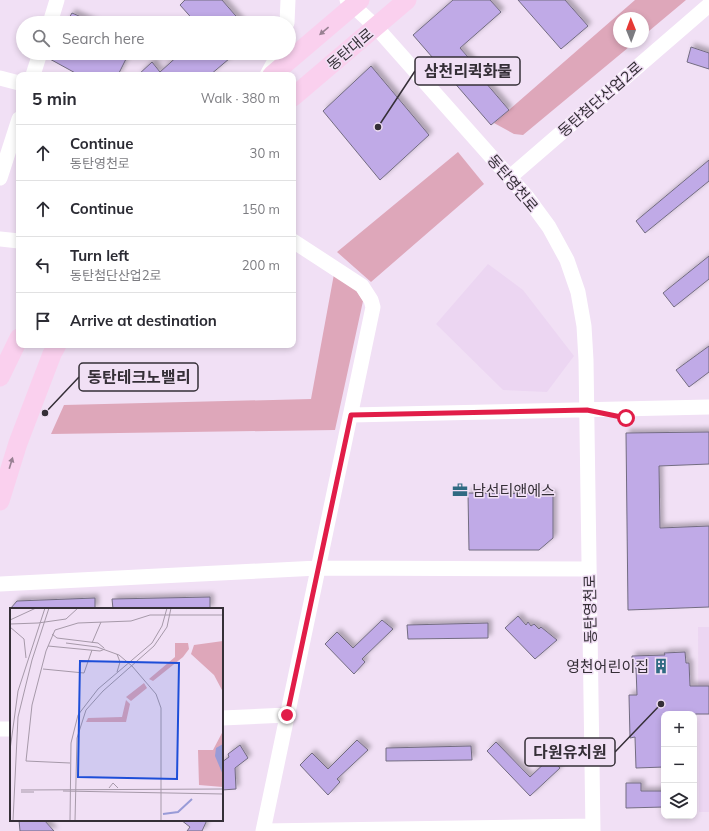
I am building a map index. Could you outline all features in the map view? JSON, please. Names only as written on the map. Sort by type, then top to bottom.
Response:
[{"type":"main road","name":"동탄대로","points":[[296,94],[407,0]]},
{"type":"main road","name":"동탄대로","points":[[296,54],[354,2]]},
{"type":"main road","name":"동탄대로","points":[[275,72],[289,60]]},
{"type":"main road","points":[[0,377],[16,344]]},
{"type":"main road","points":[[0,501],[18,443],[55,348]]},
{"type":"street","points":[[52,16],[57,0]]},
{"type":"street","points":[[287,16],[288,0]]},
{"type":"street","name":"동탄영천로","points":[[354,2],[527,197],[550,227],[567,260],[578,292],[584,326],[587,410],[593,828]]},
{"type":"street","name":"동탄첨단산업2로","points":[[510,177],[709,5]]},
{"type":"street","points":[[34,72],[38,60]]},
{"type":"street","points":[[269,72],[275,60]]},
{"type":"street","points":[[0,78],[16,82]]},
{"type":"street","points":[[0,178],[16,128]]},
{"type":"street","points":[[0,239],[16,241]]},
{"type":"street","points":[[296,243],[362,286],[371,300],[373,307],[263,831],[593,828]]},
{"type":"street","points":[[351,415],[709,407]]},
{"type":"street","points":[[587,410],[626,418],[709,416]]},
{"type":"street","points":[[0,584],[318,568],[589,569]]},
{"type":"street","points":[[223,718],[287,715]]},
{"type":"street","points":[[0,729],[10,728]]},
{"type":"shaded area","points":[[635,0],[686,0],[649,31],[649,12],[621,12]]},
{"type":"shaded area","points":[[613,19],[613,48],[628,48],[523,135],[514,134],[494,123]]},
{"type":"shaded area","points":[[458,152],[484,184],[371,282],[337,252]]},
{"type":"shaded area","points":[[488,264],[523,290],[574,356],[547,392],[503,390],[436,324]]},
{"type":"shaded area","points":[[334,274],[350,281],[363,301],[335,430],[51,434],[64,405],[311,399]]},
{"type":"shaded area","points":[[698,627],[709,627],[709,812],[699,812]]},
{"type":"building","points":[[185,0],[222,0],[236,16],[190,16],[180,5]]},
{"type":"building","points":[[453,0],[490,0],[501,12],[460,48],[483,74],[480,76],[509,110],[491,125],[413,35]]},
{"type":"building","points":[[518,0],[565,0],[588,26],[561,49]]},
{"type":"building","points":[[72,13],[79,16],[70,16]]},
{"type":"building","points":[[691,47],[709,53],[709,69],[687,62]]},
{"type":"building","points":[[52,60],[126,60],[120,72],[74,72]]},
{"type":"building","points":[[173,60],[228,60],[214,72],[160,72]]},
{"type":"building","points":[[152,62],[160,72],[141,72]]},
{"type":"building","points":[[371,66],[429,135],[380,180],[323,111]]},
{"type":"building","points":[[709,160],[709,181],[645,233],[636,221]]},
{"type":"building","points":[[709,256],[709,279],[674,307],[663,293]]},
{"type":"building","points":[[709,346],[709,372],[689,387],[676,370]]},
{"type":"building","points":[[709,432],[709,464],[659,466],[660,528],[709,526],[709,607],[628,610],[626,433]]},
{"type":"building","points":[[468,493],[553,494],[553,538],[539,550],[469,550]]},
{"type":"building","points":[[210,597],[210,608],[113,608],[112,599]]},
{"type":"building","points":[[95,598],[95,608],[11,608],[17,601]]},
{"type":"building","points":[[518,616],[526,625],[528,622],[531,626],[534,624],[539,629],[541,627],[557,640],[535,659],[505,628]]},
{"type":"building","points":[[382,620],[393,629],[362,659],[365,662],[354,674],[325,644],[337,632],[353,648]]},
{"type":"building","points":[[488,623],[488,638],[408,639],[407,625]]},
{"type":"building","points":[[685,652],[686,663],[689,663],[690,686],[709,686],[709,714],[697,714],[697,711],[661,711],[661,767],[636,768],[635,737],[630,738],[629,695],[637,695],[636,668],[632,669],[632,656],[665,655],[664,653]]},
{"type":"building","points":[[357,740],[368,750],[337,779],[340,782],[328,795],[300,765],[312,753],[328,769]]},
{"type":"building","points":[[496,742],[530,777],[550,758],[560,768],[530,796],[487,751]]},
{"type":"building","points":[[240,745],[248,758],[235,768],[236,789],[223,790],[223,761],[229,757],[228,754]]},
{"type":"building","points":[[471,746],[472,760],[386,761],[386,748]]},
{"type":"building","points":[[626,783],[641,783],[641,791],[661,791],[661,807],[626,808]]},
{"type":"building","points":[[19,821],[45,821],[54,831],[20,831]]},
{"type":"building","points":[[182,821],[207,821],[202,831],[187,831],[190,827]]},
{"type":"place","name":"삼천리퀵화물","points":[[378,127]]},
{"type":"place","name":"동탄테크노밸리","points":[[45,413]]},
{"type":"place","name":"남선티앤에스","points":[[460,490]]},
{"type":"place","name":"영천어린이집","points":[[661,666]]},
{"type":"place","name":"다원유치원","points":[[661,704]]},
{"type":"route","points":[[287,715],[351,415],[587,410],[626,418]]}]
